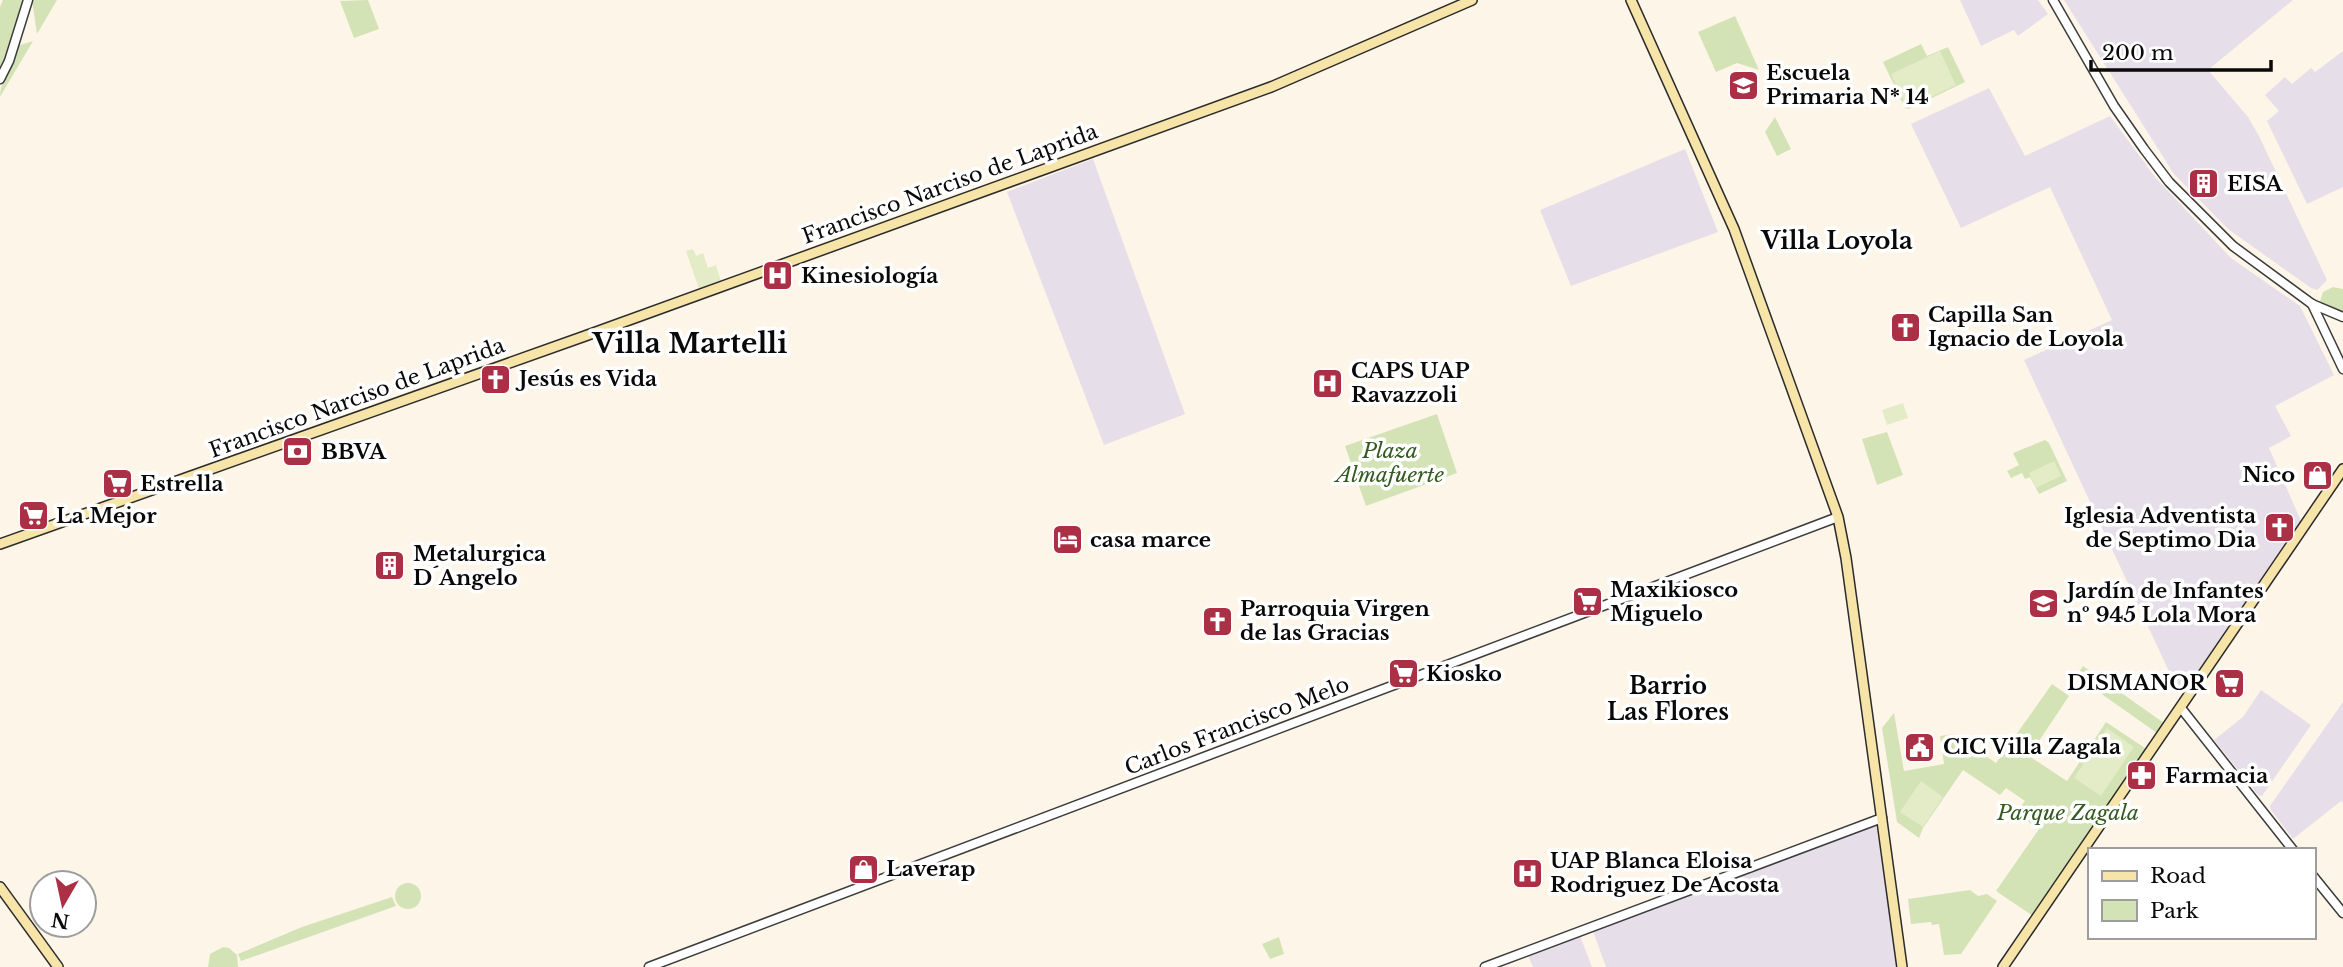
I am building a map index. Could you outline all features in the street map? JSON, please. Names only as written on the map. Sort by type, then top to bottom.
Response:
[{"type":"main road","name":"Francisco Narciso de Laprida","points":[[0,544],[585,336],[1262,90],[1472,0]]},
{"type":"main road","points":[[1631,0],[1734,229],[1838,517],[1902,967]]},
{"type":"main road","points":[[2003,967],[2343,469]]},
{"type":"main road","points":[[0,887],[58,967]]},
{"type":"street","points":[[0,79],[9,61],[28,0]]},
{"type":"street","points":[[2053,0],[2114,106],[2158,169],[2233,246],[2312,304],[2343,317]]},
{"type":"street","points":[[2312,304],[2343,369]]},
{"type":"street","name":"Carlos Francisco Melo","points":[[649,967],[1838,517]]},
{"type":"street","points":[[2181,708],[2291,848]]},
{"type":"street","points":[[1485,967],[1882,818]]},
{"type":"street","points":[[2315,878],[2343,913]]},
{"type":"shaded area","points":[[1960,0],[2038,0],[2048,14],[2018,36],[2014,30],[1981,46]]},
{"type":"shaded area","points":[[2064,0],[2293,0],[2208,70],[2248,117],[2259,136],[2327,280],[2317,290],[2228,229],[2174,174]]},
{"type":"shaded area","points":[[2343,51],[2343,187],[2307,204],[2267,121],[2279,111],[2265,95],[2285,77],[2292,84],[2311,68],[2315,72]]},
{"type":"shaded area","points":[[1989,88],[2025,156],[2110,116],[2155,177],[2231,258],[2300,306],[2334,375],[2275,406],[2291,436],[2269,448],[2301,521],[2184,692],[2179,693],[2024,360],[2112,320],[2050,187],[1961,228],[1911,124]]},
{"type":"shaded area","points":[[1685,149],[1718,232],[1571,286],[1540,210]]},
{"type":"shaded area","points":[[1093,159],[1185,414],[1104,445],[1007,192]]},
{"type":"shaded area","points":[[2261,690],[2311,725],[2262,796],[2259,796],[2214,740],[2243,717]]},
{"type":"shaded area","points":[[2343,702],[2343,803],[2341,801],[2293,839],[2270,806]]},
{"type":"shaded area","points":[[1876,825],[1898,967],[1606,967],[1593,931]]},
{"type":"shaded area","points":[[1580,936],[1592,967],[1533,967],[1528,956]]},
{"type":"green space","points":[[3,0],[23,0],[0,73],[0,7]]},
{"type":"green space","points":[[32,0],[57,0],[37,34]]},
{"type":"green space","points":[[368,0],[379,29],[354,38],[340,1]]},
{"type":"green space","points":[[1735,16],[1759,70],[1737,63],[1716,72],[1698,32]]},
{"type":"green space","points":[[33,41],[0,97],[4,78],[17,46]]},
{"type":"green space","points":[[1921,44],[1927,56],[1948,47],[1965,82],[1909,109],[1905,108],[1883,62]]},
{"type":"green space","points":[[1940,51],[1956,85],[1907,108],[1891,74]]},
{"type":"green space","points":[[1775,117],[1791,149],[1777,156],[1765,132]]},
{"type":"green space","points":[[693,249],[696,256],[703,253],[708,268],[716,265],[721,281],[699,289],[686,251]]},
{"type":"green space","points":[[2333,287],[2343,289],[2343,313],[2320,301],[2323,292]]},
{"type":"green space","points":[[1903,403],[1908,418],[1887,425],[1882,410]]},
{"type":"green space","name":"Plaza Almafuerte","points":[[1437,414],[1457,473],[1366,506],[1345,446]]},
{"type":"green space","points":[[1887,432],[1903,475],[1877,485],[1862,439]]},
{"type":"green space","points":[[2045,440],[2049,443],[2067,481],[2039,494],[2030,477],[2025,479],[2022,473],[2011,478],[2007,471],[2019,465],[2013,453]]},
{"type":"green space","points":[[2054,461],[2061,476],[2036,488],[2029,473]]},
{"type":"green space","points":[[2083,666],[2164,723],[2157,733],[2076,676]]},
{"type":"green space","name":"Parque Zagala","points":[[2052,684],[2069,696],[2029,756],[2067,781],[2106,722],[2148,750],[2033,916],[1996,891],[2039,829],[2016,813],[2025,801],[2006,788],[2000,795],[1963,770],[1919,838],[1897,822],[1882,728],[1894,713],[1904,771],[1944,764],[1940,736],[1953,734],[1996,763]]},
{"type":"green space","points":[[2107,728],[2134,747],[2101,796],[2074,778]]},
{"type":"green space","points":[[1921,781],[1943,797],[1923,827],[1900,812]]},
{"type":"green space","points":[[408,883],[417,887],[421,896],[417,905],[408,909],[399,905],[395,896],[399,887]]},
{"type":"green space","points":[[1970,890],[1978,896],[1987,894],[1997,901],[1961,954],[1944,955],[1939,924],[1911,924],[1908,899]]},
{"type":"green space","points":[[392,897],[396,906],[241,961],[238,954],[302,927]]},
{"type":"green space","points":[[1279,937],[1284,954],[1270,959],[1262,944]]},
{"type":"green space","points":[[223,947],[229,948],[237,955],[238,967],[208,967],[210,954]]},
{"type":"place","name":"Escuela Primaria N* 14","points":[[1743,85]]},
{"type":"place","name":"EISA","points":[[2204,184]]},
{"type":"place","name":"Kinesiología","points":[[778,276]]},
{"type":"place","name":"Capilla San Ignacio de Loyola","points":[[1905,327]]},
{"type":"place","name":"Jesús es Vida","points":[[496,379]]},
{"type":"place","name":"CAPS UAP Ravazzoli","points":[[1328,383]]},
{"type":"place","name":"BBVA","points":[[298,452]]},
{"type":"place","name":"Nico","points":[[2318,475]]},
{"type":"place","name":"Estrella","points":[[117,484]]},
{"type":"place","name":"La Mejor","points":[[33,516]]},
{"type":"place","name":"Iglesia Adventista de Septimo Dia","points":[[2279,528]]},
{"type":"place","name":"casa marce","points":[[1067,540]]},
{"type":"place","name":"Metalurgica D´Angelo","points":[[390,566]]},
{"type":"place","name":"Maxikiosco Miguelo","points":[[1587,602]]},
{"type":"place","name":"Jardín de Infantes nº 945 Lola Mora","points":[[2044,603]]},
{"type":"place","name":"Parroquia Virgen de las Gracias","points":[[1217,621]]},
{"type":"place","name":"Kiosko","points":[[1403,674]]},
{"type":"place","name":"DISMANOR","points":[[2229,683]]},
{"type":"place","name":"CIC Villa Zagala","points":[[1920,747]]},
{"type":"place","name":"Farmacia","points":[[2142,776]]},
{"type":"place","name":"Laverap","points":[[863,869]]},
{"type":"place","name":"UAP Blanca Eloisa Rodriguez De Acosta","points":[[1527,873]]},
{"type":"district","name":"Villa Loyola","points":[[1837,240]]},
{"type":"district","name":"Villa Martelli","points":[[690,343]]},
{"type":"district","name":"Barrio Las Flores","points":[[1668,699]]}]
